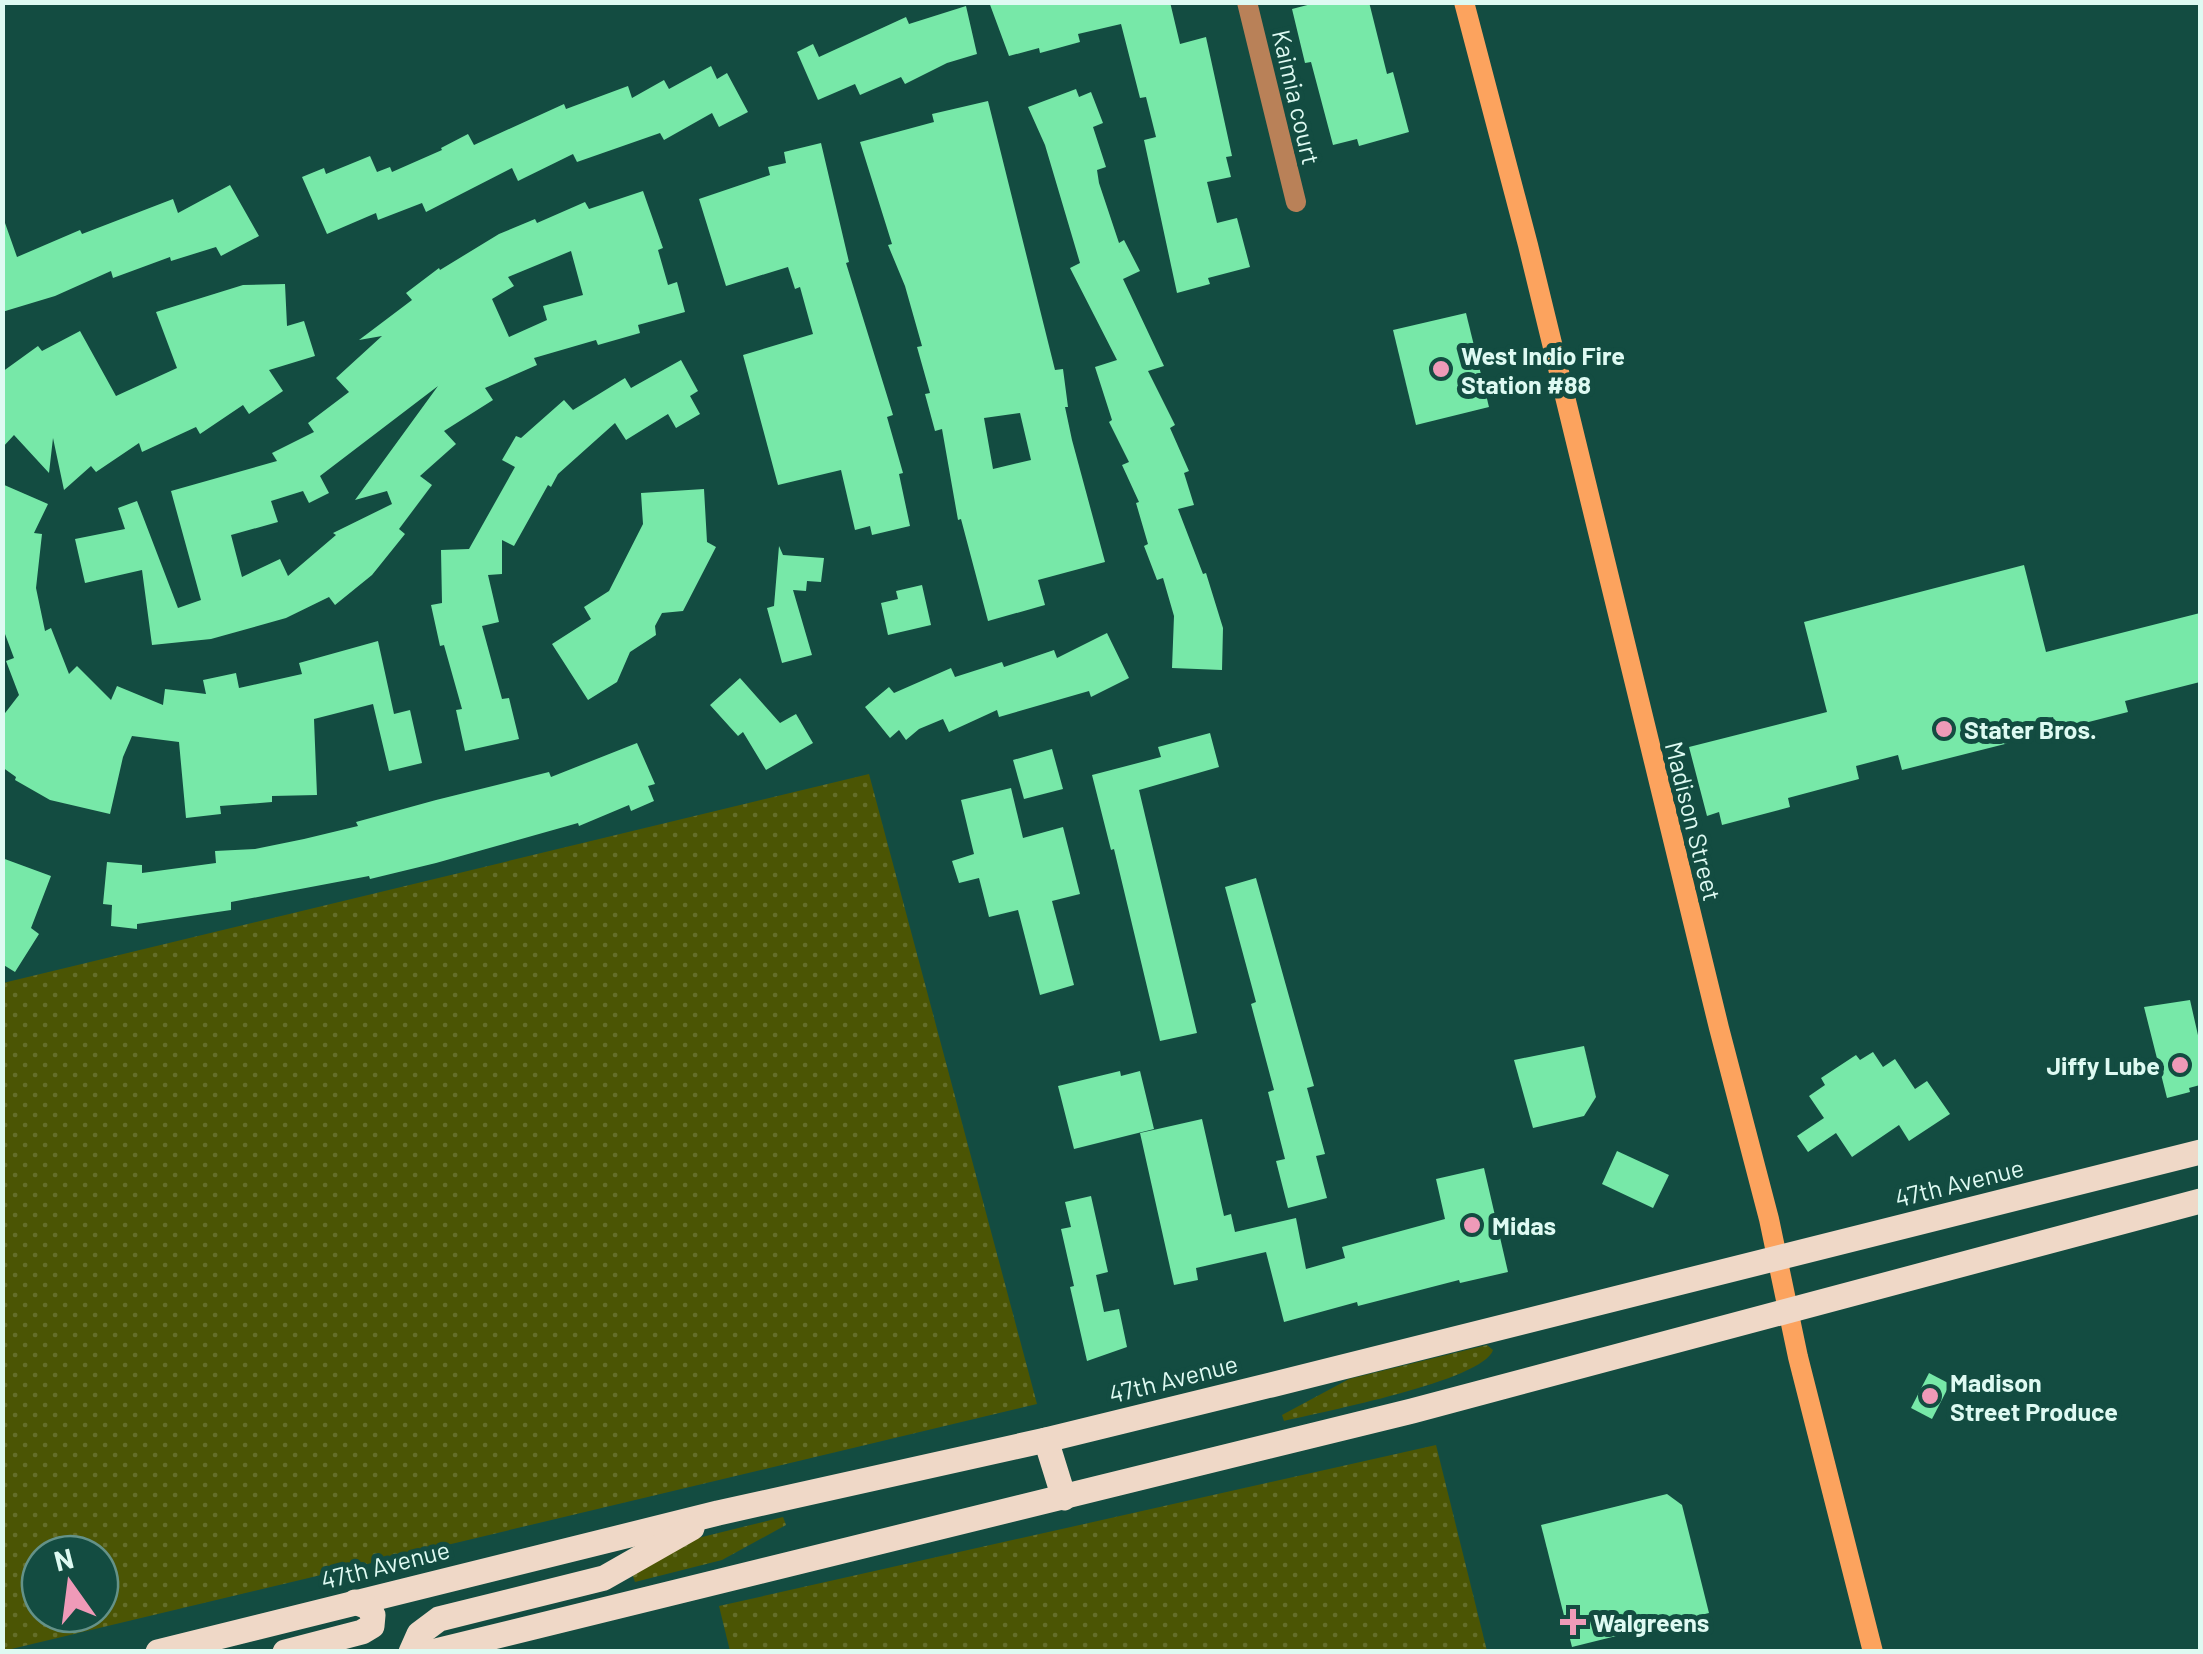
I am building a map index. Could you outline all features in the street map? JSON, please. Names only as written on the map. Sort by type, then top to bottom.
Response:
[{"type":"main road","name":"Madison Street","points":[[1464,2],[1873,1652]]},
{"type":"main road","name":"47th Avenue","points":[[158,1652],[718,1513],[1046,1440],[2200,1152]]},
{"type":"main road","points":[[432,1652],[1412,1411],[2200,1201]]},
{"type":"main road","points":[[1046,1440],[1064,1498]]},
{"type":"main road","points":[[411,1652],[420,1634],[439,1619],[604,1578],[718,1513]]},
{"type":"main road","points":[[284,1652],[372,1626],[373,1616],[368,1607],[355,1602]]},
{"type":"street","name":"Kaimia court","points":[[1247,2],[1296,202]]},
{"type":"green space","points":[[869,774],[1037,1404],[120,1623],[120,1534],[20,1534],[20,1634],[74,1634],[3,1651],[3,983]]},
{"type":"green space","points":[[1487,1345],[1493,1350],[1483,1362],[1432,1384],[1284,1421],[1282,1415],[1349,1379]]},
{"type":"green space","points":[[1436,1445],[1487,1651],[730,1651],[719,1606]]},
{"type":"green space","points":[[783,1517],[786,1525],[722,1560],[635,1582],[632,1574],[698,1538]]},
{"type":"building","points":[[989,2],[1170,2],[1180,44],[1206,37],[1232,156],[1226,157],[1231,177],[1207,182],[1217,223],[1237,218],[1250,267],[1208,278],[1210,284],[1177,293],[1144,140],[1156,137],[1146,97],[1140,98],[1121,24],[1078,34],[1080,42],[1040,53],[1039,48],[1009,56]]},
{"type":"building","points":[[1319,2],[1369,2],[1387,74],[1393,72],[1409,132],[1359,146],[1357,139],[1333,145],[1311,62],[1305,63],[1292,9]]},
{"type":"building","points":[[966,6],[977,54],[947,63],[905,84],[901,77],[860,95],[855,84],[818,100],[797,52],[813,44],[819,57],[906,17],[909,24]]},
{"type":"building","points":[[711,66],[717,79],[727,73],[748,112],[719,127],[712,113],[664,140],[660,133],[577,162],[573,154],[518,181],[512,168],[426,212],[422,203],[378,220],[376,213],[327,234],[302,177],[324,168],[326,174],[370,156],[377,172],[390,167],[392,172],[468,134],[474,145],[564,104],[566,109],[628,86],[632,98],[664,80],[669,89]]},
{"type":"building","points":[[1076,89],[1079,97],[1091,92],[1103,123],[1093,127],[1106,167],[1097,170],[1099,183],[1119,243],[1124,240],[1140,271],[1123,279],[1164,366],[1148,371],[1175,425],[1170,428],[1189,471],[1184,473],[1194,505],[1178,509],[1203,574],[1206,573],[1223,628],[1222,670],[1172,668],[1174,616],[1163,578],[1157,580],[1144,546],[1148,544],[1136,503],[1139,502],[1122,465],[1129,462],[1109,422],[1112,420],[1095,367],[1117,360],[1070,268],[1080,263],[1045,145],[1028,107]]},
{"type":"building","points":[[988,101],[1055,370],[1063,369],[1072,440],[1105,562],[1038,580],[1045,605],[988,621],[961,519],[958,520],[942,429],[935,431],[925,394],[930,393],[917,347],[922,346],[905,286],[888,245],[892,244],[860,142],[934,122],[932,114]],"holes":[[[1020,413],[1031,460],[993,469],[984,418]]]},
{"type":"building","points":[[821,143],[849,262],[846,263],[893,415],[887,417],[903,473],[899,474],[910,526],[872,535],[870,526],[855,530],[841,470],[778,485],[743,355],[813,334],[800,287],[795,289],[788,267],[726,286],[699,199],[770,175],[768,167],[786,163],[784,152]]},
{"type":"building","points":[[230,185],[259,236],[221,256],[216,247],[171,261],[170,257],[113,278],[111,271],[55,296],[2,312],[2,223],[17,257],[80,230],[82,234],[173,199],[178,213]]},
{"type":"building","points":[[643,191],[663,248],[658,250],[668,285],[677,282],[685,312],[638,325],[640,333],[598,345],[596,340],[534,358],[537,365],[485,388],[493,400],[444,431],[456,444],[420,476],[432,485],[399,529],[405,534],[372,575],[335,605],[329,597],[286,618],[211,639],[152,645],[142,570],[85,583],[75,539],[125,529],[118,508],[137,501],[178,608],[201,600],[171,491],[277,461],[272,453],[314,432],[308,423],[349,392],[336,378],[382,336],[359,340],[412,300],[406,293],[439,268],[499,234],[535,219],[537,223],[585,202],[589,209]],"holes":[[[571,251],[583,295],[543,306],[547,320],[509,337],[492,299],[514,286],[508,277]],[[438,386],[355,500],[387,491],[392,504],[333,533],[336,535],[288,576],[280,559],[242,577],[231,535],[278,522],[271,501],[303,491],[309,503],[329,493],[320,476]]]},
{"type":"building","points":[[285,284],[287,326],[304,321],[315,356],[269,370],[283,391],[249,414],[243,405],[200,434],[196,427],[142,452],[139,443],[96,472],[91,466],[64,490],[53,438],[49,473],[14,435],[2,448],[2,372],[38,346],[42,351],[80,331],[116,396],[177,368],[156,312],[243,285]]},
{"type":"building","name":"West Indio Fire Station #88","points":[[1466,313],[1489,407],[1416,425],[1393,330]]},
{"type":"building","points":[[681,360],[698,391],[690,396],[700,414],[676,428],[668,414],[626,440],[615,423],[558,474],[551,487],[548,485],[514,546],[502,540],[502,574],[488,575],[499,622],[482,626],[502,699],[509,698],[519,739],[465,751],[456,710],[462,709],[444,645],[440,646],[431,605],[442,603],[441,550],[469,549],[515,467],[502,460],[516,436],[521,438],[564,400],[573,410],[625,378],[631,388]]},
{"type":"building","points":[[2,484],[48,504],[34,533],[42,534],[36,588],[45,631],[51,628],[69,674],[77,666],[111,700],[117,686],[163,705],[165,689],[206,694],[203,680],[236,673],[239,688],[302,674],[299,663],[378,641],[394,714],[410,710],[422,763],[389,771],[373,704],[314,719],[317,795],[272,796],[272,802],[220,806],[221,814],[186,818],[179,742],[132,736],[110,814],[50,800],[15,780],[2,767],[2,717],[19,695],[6,661],[14,658],[2,626]]},
{"type":"building","points":[[704,489],[707,542],[716,547],[683,611],[662,613],[655,626],[656,635],[630,652],[617,682],[588,700],[552,644],[591,619],[584,607],[609,591],[643,524],[641,493]]},
{"type":"building","points":[[779,546],[783,555],[824,558],[821,582],[807,581],[806,591],[793,590],[812,655],[782,663],[767,608],[774,606]]},
{"type":"building","points":[[2024,565],[2046,652],[2200,613],[2200,682],[2125,701],[2128,712],[2057,730],[2053,717],[2006,729],[2009,743],[1902,770],[1898,755],[1856,766],[1859,779],[1788,798],[1790,807],[1722,825],[1719,812],[1707,816],[1689,747],[1827,712],[1804,622]]},
{"type":"building","points":[[922,585],[931,625],[888,635],[881,603],[898,599],[896,591]]},
{"type":"building","points":[[1107,633],[1129,678],[1091,697],[1089,691],[999,717],[997,710],[949,732],[943,719],[919,729],[906,740],[899,730],[890,738],[865,707],[889,687],[894,693],[951,668],[955,677],[1002,662],[1004,667],[1054,650],[1057,658]]},
{"type":"building","points":[[740,678],[780,723],[796,714],[813,743],[766,770],[743,732],[738,736],[710,705]]},
{"type":"building","points":[[1210,733],[1219,767],[1139,790],[1197,1033],[1160,1041],[1092,775],[1161,757],[1158,747]]},
{"type":"building","points":[[637,743],[655,784],[648,786],[654,801],[631,811],[629,805],[579,826],[578,823],[436,863],[370,879],[369,876],[231,902],[231,910],[137,924],[137,929],[111,926],[112,905],[103,904],[107,862],[142,865],[142,873],[216,863],[215,851],[255,849],[304,839],[436,800],[549,772],[551,777]]},
{"type":"building","points":[[1052,749],[1063,789],[1024,799],[1013,760]]},
{"type":"building","points":[[1011,788],[1023,838],[1063,827],[1080,894],[1052,901],[1074,985],[1040,995],[1018,910],[989,917],[979,878],[959,883],[952,861],[974,854],[961,800]]},
{"type":"building","points":[[2,858],[51,876],[31,928],[39,934],[15,972],[2,964]]},
{"type":"building","points":[[1256,878],[1314,1086],[1307,1088],[1325,1154],[1316,1156],[1327,1198],[1288,1208],[1276,1161],[1285,1159],[1268,1092],[1274,1090],[1251,1004],[1256,1002],[1225,887]]},
{"type":"building","name":"Jiffy Lube","points":[[2190,1000],[2200,1044],[2200,1085],[2167,1098],[2144,1007]]},
{"type":"building","points":[[1584,1046],[1596,1097],[1584,1116],[1533,1128],[1514,1060]]},
{"type":"building","points":[[1873,1052],[1883,1067],[1895,1059],[1915,1089],[1927,1081],[1950,1114],[1909,1141],[1899,1125],[1852,1157],[1836,1133],[1808,1152],[1797,1136],[1824,1118],[1809,1096],[1825,1085],[1821,1078],[1856,1055],[1860,1060]]},
{"type":"building","points":[[1120,1071],[1121,1076],[1140,1071],[1154,1129],[1074,1149],[1058,1086]]},
{"type":"building","points":[[1202,1119],[1224,1216],[1231,1214],[1235,1232],[1296,1218],[1306,1269],[1345,1258],[1342,1247],[1445,1219],[1436,1179],[1484,1168],[1508,1272],[1460,1283],[1459,1280],[1358,1306],[1357,1302],[1284,1322],[1266,1252],[1196,1268],[1198,1280],[1174,1285],[1140,1133]]},
{"type":"building","points":[[1617,1151],[1669,1175],[1653,1208],[1602,1184]]},
{"type":"building","points":[[1091,1196],[1108,1272],[1096,1275],[1104,1312],[1119,1309],[1127,1347],[1087,1361],[1061,1229],[1071,1227],[1065,1202]]},
{"type":"building","name":"Madison Street Produce","points":[[1929,1373],[1950,1384],[1932,1419],[1911,1408]]},
{"type":"building","name":"Walgreens","points":[[1667,1494],[1682,1505],[1709,1613],[1572,1647],[1541,1525]]},
{"type":"place","name":"West Indio Fire Station #88","points":[[1441,369]]},
{"type":"place","name":"Stater Bros.","points":[[1944,729]]},
{"type":"place","name":"Jiffy Lube","points":[[2180,1065]]},
{"type":"place","name":"Midas","points":[[1472,1225]]},
{"type":"place","name":"Madison Street Produce","points":[[1930,1396]]},
{"type":"place","name":"Walgreens","points":[[1573,1622]]}]
